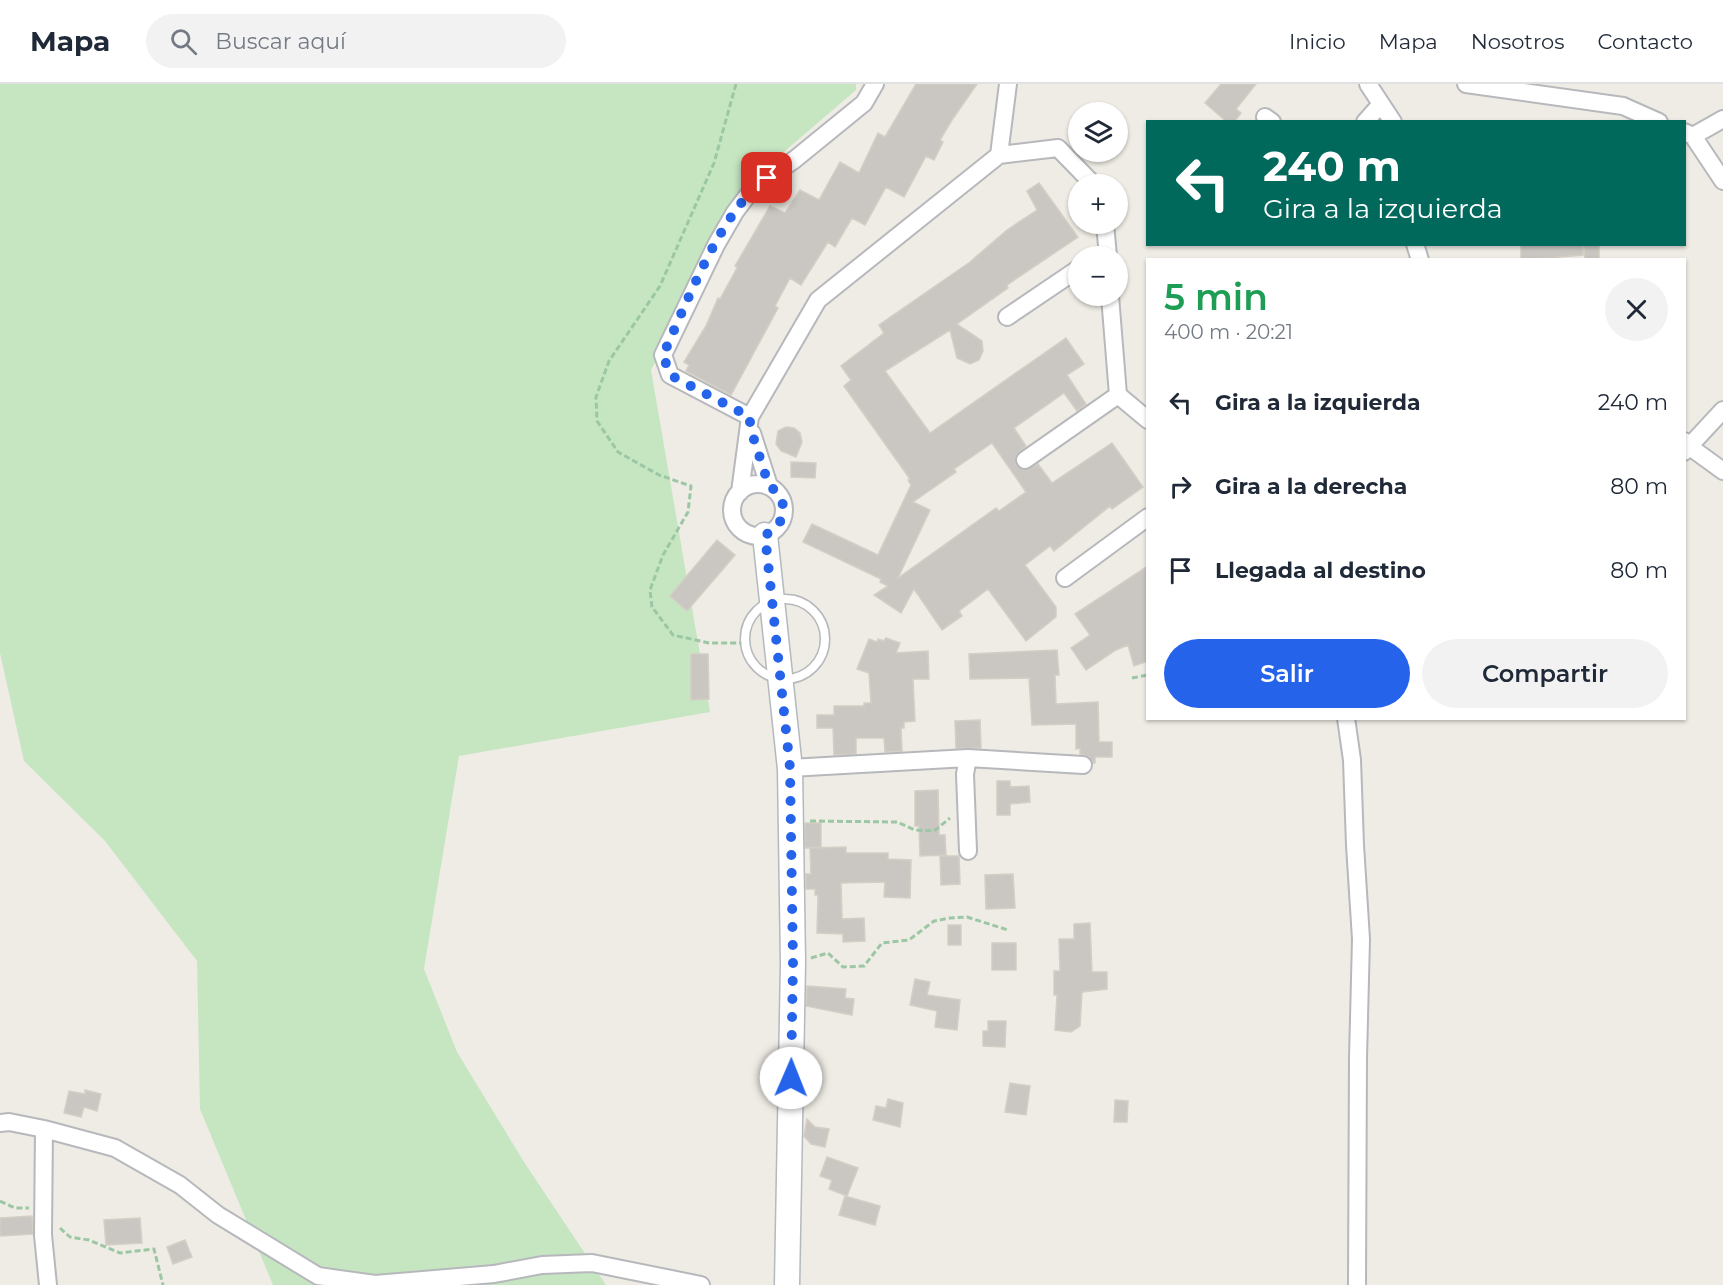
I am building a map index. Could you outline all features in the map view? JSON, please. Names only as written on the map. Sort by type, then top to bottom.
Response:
[{"type":"street","points":[[875,84],[864,103],[794,160],[754,187],[735,212],[716,245],[694,286],[663,355],[670,375],[750,422],[769,486],[780,496],[784,512],[778,526],[765,535],[750,534],[738,526],[733,512],[733,505],[740,492],[750,422],[818,300],[999,155],[1058,148],[1083,174]]},
{"type":"street","points":[[999,155],[1008,84]]},
{"type":"street","points":[[1368,84],[1392,120]]},
{"type":"street","points":[[1466,84],[1525,88],[1623,106],[1654,120]]},
{"type":"street","points":[[1367,120],[1381,104]]},
{"type":"street","points":[[1723,119],[1689,134],[1723,181]]},
{"type":"street","points":[[1007,317],[1068,275]]},
{"type":"street","points":[[1111,306],[1118,395],[1146,418]]},
{"type":"street","points":[[1025,460],[1118,395]]},
{"type":"street","points":[[1723,410],[1686,447],[1723,471]]},
{"type":"street","points":[[740,492],[753,484],[769,486]]},
{"type":"street","points":[[1065,578],[1146,517]]},
{"type":"street","points":[[765,535],[790,768],[793,963],[787,1285]]},
{"type":"street","points":[[1346,720],[1352,760],[1361,939],[1357,1285]]},
{"type":"street","points":[[790,768],[968,758],[1083,765]]},
{"type":"street","points":[[968,758],[966,800],[968,851]]},
{"type":"street","points":[[0,1123],[9,1122],[44,1129],[115,1148],[180,1185],[218,1215],[318,1276],[375,1284],[494,1274],[542,1265],[592,1263],[701,1285]]},
{"type":"street","points":[[44,1129],[42,1203],[48,1285]]},
{"type":"lane","points":[[782,599],[808,606],[818,616],[824,629],[825,643],[821,656],[813,668],[802,676],[789,679],[764,674],[754,665],[748,655],[745,643],[750,619],[758,609],[774,603],[782,599]]},
{"type":"path","points":[[736,84],[714,163],[660,286],[609,361],[596,397],[597,422],[618,452],[659,475],[691,486],[688,512],[663,555],[650,590],[652,607],[673,635],[710,644],[745,643]]},
{"type":"path","points":[[1132,678],[1146,675]]},
{"type":"path","points":[[790,821],[897,822],[915,830],[934,831],[966,800]]},
{"type":"path","points":[[793,963],[828,953],[843,967],[864,966],[882,943],[909,940],[934,921],[950,918],[967,917],[1008,930]]},
{"type":"path","points":[[42,1203],[51,1221],[70,1237],[89,1240],[120,1253],[154,1250],[163,1285]]},
{"type":"green space","points":[[0,84],[856,84],[856,90],[749,182],[651,370],[710,712],[459,756],[424,969],[457,1052],[524,1162],[606,1285],[273,1285],[200,1109],[197,961],[105,841],[24,761],[0,653]]},
{"type":"building","points":[[916,84],[977,84],[940,140],[943,142],[934,160],[926,156],[904,197],[886,187],[865,225],[852,218],[835,247],[828,242],[801,285],[790,278],[775,306],[778,308],[731,395],[686,371],[689,365],[684,362],[706,326],[718,298],[720,299],[737,268],[735,266],[770,206],[785,213],[800,190],[819,200],[840,162],[859,173],[878,133],[885,137]]},
{"type":"building","points":[[1221,84],[1256,84],[1236,109],[1241,113],[1236,120],[1225,120],[1205,103]]},
{"type":"building","points":[[1039,183],[1068,223],[1068,234],[1076,234],[1078,237],[1007,285],[1008,288],[957,324],[982,341],[983,351],[979,360],[970,364],[957,358],[950,330],[885,371],[930,433],[1066,338],[1084,364],[1067,375],[1086,404],[1077,411],[1064,393],[1014,428],[1026,446],[1016,455],[1016,465],[1026,470],[1038,464],[1052,483],[1112,443],[1143,487],[1112,509],[1110,506],[1054,551],[1050,546],[1025,565],[1056,607],[1056,617],[1026,641],[988,589],[959,611],[962,616],[942,630],[914,589],[901,613],[874,595],[888,586],[880,582],[881,579],[803,542],[812,524],[878,555],[911,485],[908,480],[910,479],[844,386],[851,380],[841,366],[884,333],[879,325],[970,262],[1007,230],[1037,210],[1027,191]],"holes":[[[992,443],[1026,492],[999,511],[996,508],[898,578],[930,510],[913,502],[956,472],[954,469]]]},
{"type":"building","points":[[1521,246],[1583,246],[1583,255],[1521,258]]},
{"type":"building","points":[[1584,246],[1599,246],[1599,258],[1585,258]]},
{"type":"building","points":[[786,427],[794,428],[800,433],[802,442],[796,457],[781,451],[776,444],[778,431]]},
{"type":"building","points":[[791,462],[816,463],[815,478],[791,477]]},
{"type":"building","points":[[717,540],[735,555],[687,611],[670,596]]},
{"type":"building","points":[[1146,567],[1146,662],[1134,666],[1128,645],[1116,650],[1086,670],[1071,648],[1090,635],[1075,614]]},
{"type":"building","points":[[886,638],[900,643],[896,653],[928,651],[929,679],[913,679],[915,721],[904,722],[904,728],[901,728],[902,751],[885,752],[884,738],[856,738],[856,754],[834,755],[833,728],[817,728],[817,715],[834,715],[834,706],[864,706],[864,703],[871,703],[869,673],[857,669],[869,639],[877,642],[878,639],[884,641]]},
{"type":"building","points":[[1057,650],[1059,675],[1055,675],[1056,704],[1098,702],[1099,742],[1112,742],[1112,757],[1095,757],[1095,763],[1093,763],[1089,757],[1080,754],[1080,748],[1076,749],[1076,724],[1032,725],[1029,678],[970,679],[969,654]]},
{"type":"building","points":[[691,654],[708,654],[709,699],[691,700]]},
{"type":"building","points":[[980,720],[981,748],[956,748],[955,721]]},
{"type":"building","points":[[997,781],[1010,781],[1010,787],[1029,786],[1030,802],[1010,804],[1010,815],[997,815]]},
{"type":"building","points":[[938,790],[939,835],[945,835],[946,855],[920,856],[919,826],[915,826],[915,791]]},
{"type":"building","points":[[805,823],[821,823],[821,847],[805,848]]},
{"type":"building","points":[[846,847],[846,853],[888,853],[888,859],[911,860],[910,898],[884,897],[885,882],[841,883],[842,919],[864,918],[865,941],[843,942],[843,934],[817,933],[818,895],[815,895],[815,889],[806,889],[806,874],[811,874],[810,848]]},
{"type":"building","points":[[940,856],[959,856],[960,884],[941,885]]},
{"type":"building","points":[[1013,874],[1015,908],[986,909],[985,875]]},
{"type":"building","points":[[1090,923],[1092,972],[1107,972],[1107,989],[1082,992],[1080,1026],[1071,1032],[1055,1030],[1057,995],[1054,995],[1054,971],[1060,971],[1059,939],[1074,939],[1074,924]]},
{"type":"building","points":[[948,925],[961,925],[961,945],[948,945]]},
{"type":"building","points":[[992,943],[1016,943],[1016,970],[992,970]]},
{"type":"building","points":[[915,979],[930,982],[927,995],[960,1000],[957,1030],[935,1027],[937,1011],[910,1005]]},
{"type":"building","points":[[807,986],[846,989],[845,998],[854,999],[852,1015],[806,1006]]},
{"type":"building","points":[[988,1021],[1006,1021],[1005,1047],[983,1046],[983,1031],[988,1031]]},
{"type":"building","points":[[1010,1083],[1030,1086],[1026,1115],[1005,1112]]},
{"type":"building","points":[[85,1090],[101,1094],[97,1111],[84,1107],[81,1117],[64,1113],[69,1091],[85,1094]]},
{"type":"building","points":[[888,1099],[903,1103],[900,1127],[873,1120],[876,1106],[886,1108]]},
{"type":"building","points":[[1115,1100],[1128,1101],[1127,1122],[1114,1122]]},
{"type":"building","points":[[807,1119],[815,1127],[829,1129],[825,1147],[811,1144],[804,1136]]},
{"type":"building","points":[[827,1157],[858,1168],[847,1196],[829,1189],[832,1180],[820,1176]]},
{"type":"building","points":[[845,1196],[880,1206],[875,1225],[839,1215]]},
{"type":"building","points":[[32,1216],[33,1234],[0,1236],[0,1218]]},
{"type":"building","points":[[140,1218],[142,1243],[106,1245],[104,1220]]},
{"type":"building","points":[[185,1240],[192,1257],[173,1264],[167,1247]]},
{"type":"route","points":[[767,178],[754,187],[735,212],[694,286],[663,355],[670,375],[750,417],[750,427],[769,486],[780,496],[783,504],[784,512],[778,526],[765,535],[790,768],[793,963],[791,1078]]}]
